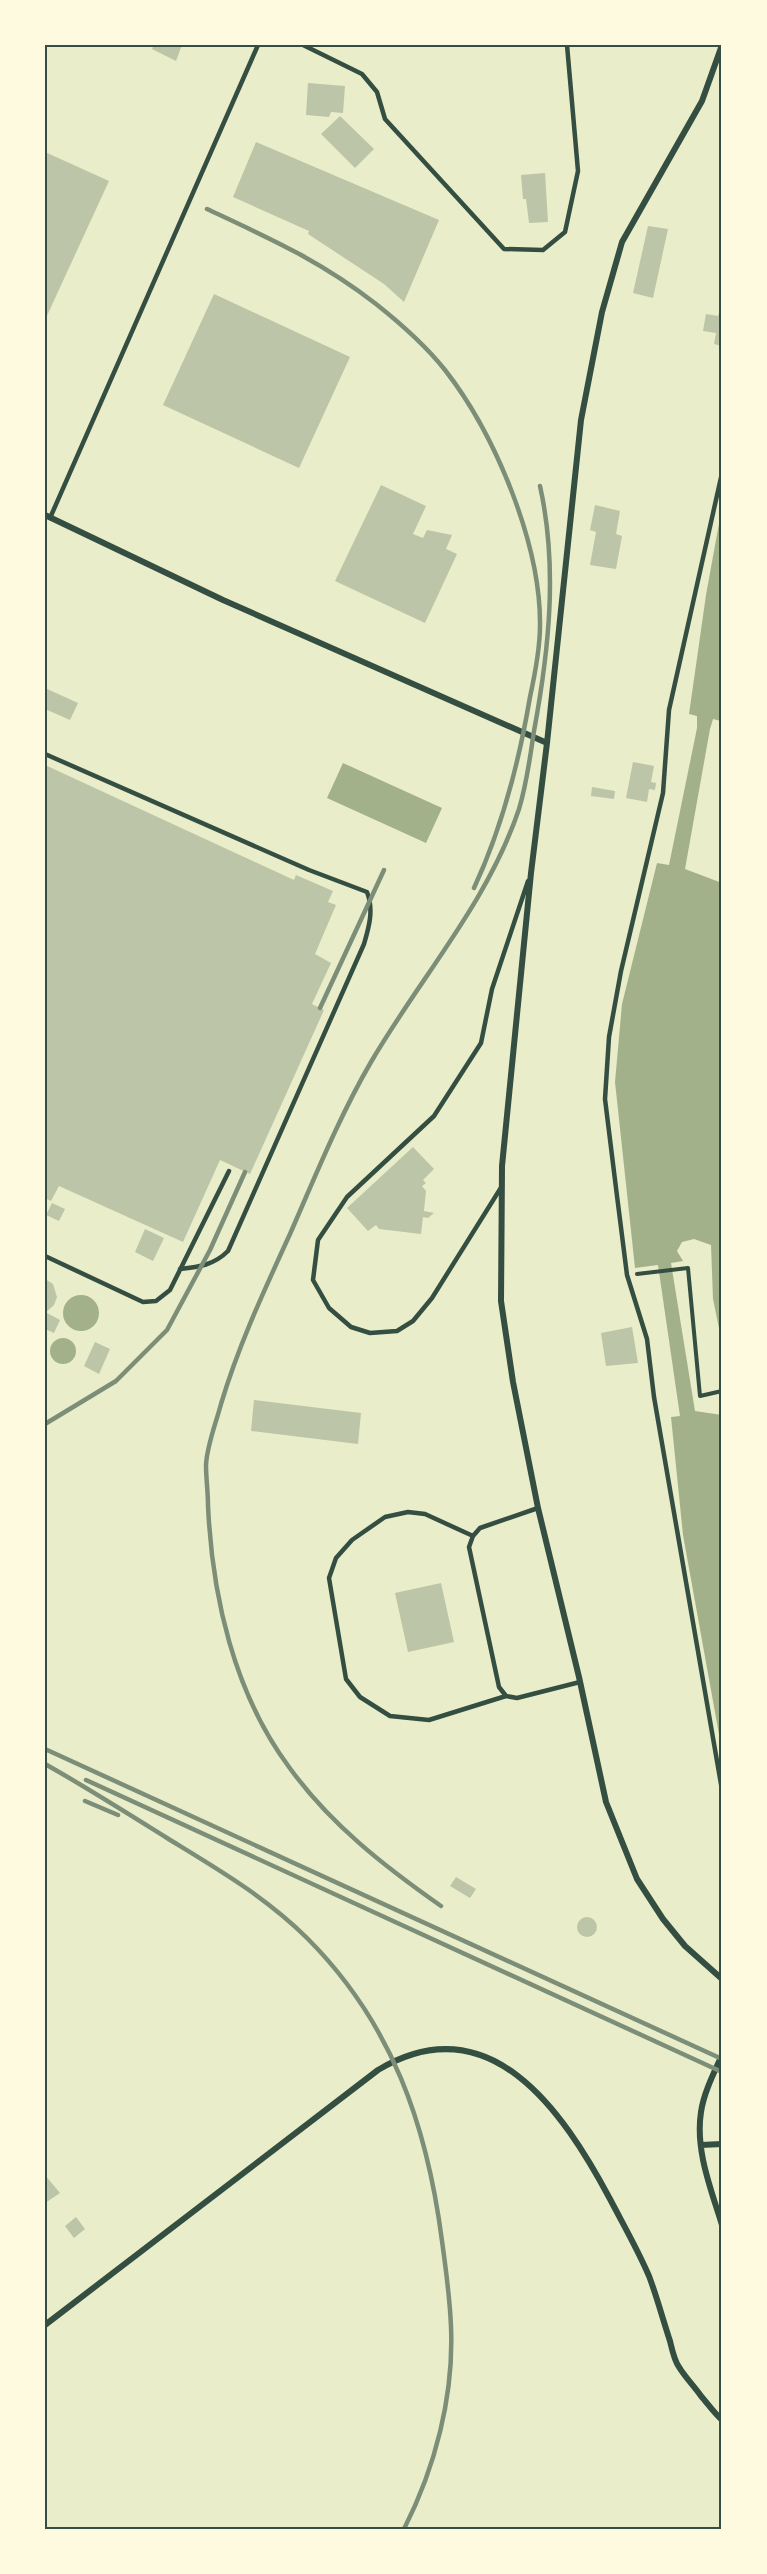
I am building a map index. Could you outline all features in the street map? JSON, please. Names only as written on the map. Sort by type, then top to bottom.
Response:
[{"type":"street","points":[[722,45],[702,101],[622,242],[602,312],[581,420],[531,873],[503,1155],[501,1301],[513,1382],[538,1508],[606,1802],[637,1879],[663,1919],[685,1946],[722,1979]]},
{"type":"street","points":[[47,516],[223,600],[547,742]]},
{"type":"street","points":[[45,2325],[378,2070],[416,2052],[442,2048],[463,2050],[482,2055],[521,2079],[555,2111],[575,2139],[600,2180],[649,2276],[678,2366],[722,2420]]},
{"type":"street","points":[[722,2055],[701,2110],[701,2145],[722,2225]]},
{"type":"street","points":[[701,2145],[722,2144]]},
{"type":"lane","points":[[47,516],[258,45]]},
{"type":"lane","points":[[303,45],[362,74],[376,92],[385,119],[504,249],[543,250],[565,232],[578,171],[567,45]]},
{"type":"lane","points":[[722,473],[669,710],[663,793],[621,971],[609,1037],[606,1099],[627,1275],[647,1339],[654,1397],[722,1790]]},
{"type":"lane","points":[[45,754],[299,865],[367,892],[370,900],[371,921],[364,944],[228,1251],[219,1261],[200,1267],[180,1269]]},
{"type":"lane","points":[[502,1186],[432,1298],[413,1321],[397,1331],[369,1333],[351,1327],[329,1308],[313,1280],[318,1240],[347,1197],[434,1116],[481,1043],[492,988],[531,873]]},
{"type":"lane","points":[[45,1256],[143,1302],[156,1300],[164,1296],[180,1269],[229,1171]]},
{"type":"lane","points":[[506,1696],[499,1688],[469,1547],[480,1528],[538,1508]]},
{"type":"lane","points":[[474,1536],[425,1514],[408,1512],[385,1517],[352,1539],[336,1558],[329,1578],[346,1679],[360,1697],[390,1716],[429,1720],[506,1696],[517,1698],[580,1682]]},
{"type":"path","points":[[627,1275],[688,1268],[700,1396],[722,1391]]},
{"type":"shaded area","points":[[722,507],[722,718],[721,721],[713,719],[710,729],[685,869],[722,883],[722,1343],[713,1299],[711,1245],[694,1239],[682,1242],[677,1251],[683,1261],[671,1263],[695,1411],[722,1415],[722,1751],[683,1535],[671,1417],[680,1416],[658,1265],[635,1268],[615,1082],[622,1004],[657,863],[669,865],[697,728],[697,716],[689,714],[706,595]]},
{"type":"shaded area","points":[[343,763],[442,808],[426,843],[327,798]]},
{"type":"shaded area","points":[[81,1295],[94,1300],[99,1313],[94,1326],[81,1331],[68,1326],[63,1313],[68,1300]]},
{"type":"shaded area","points":[[63,1338],[72,1342],[76,1351],[72,1360],[63,1364],[54,1360],[50,1351],[54,1342]]},
{"type":"building","points":[[154,45],[182,45],[176,61],[152,49]]},
{"type":"building","points":[[308,83],[345,86],[343,113],[331,112],[329,117],[306,115]]},
{"type":"building","points":[[340,116],[374,149],[355,168],[321,134]]},
{"type":"building","points":[[256,142],[439,220],[404,302],[384,284],[308,234],[309,231],[233,197]]},
{"type":"building","points":[[45,152],[109,181],[45,320]]},
{"type":"building","points":[[545,173],[548,222],[529,223],[526,199],[523,199],[521,175]]},
{"type":"building","points":[[648,226],[668,229],[653,298],[633,293]]},
{"type":"building","points":[[214,294],[350,357],[299,468],[163,405]]},
{"type":"building","points":[[722,313],[722,346],[714,344],[716,333],[703,331],[706,314],[718,316]]},
{"type":"building","points":[[381,485],[426,506],[413,534],[423,538],[427,530],[452,535],[446,549],[457,554],[425,623],[335,581]]},
{"type":"building","points":[[595,505],[620,511],[616,534],[622,536],[616,569],[590,565],[596,532],[590,530]]},
{"type":"building","points":[[45,688],[78,703],[70,720],[45,709]]},
{"type":"building","points":[[633,762],[654,766],[651,782],[656,783],[655,790],[649,789],[647,802],[626,798]]},
{"type":"building","points":[[45,765],[294,880],[296,875],[333,891],[328,902],[336,905],[315,954],[331,963],[312,1004],[324,1010],[250,1174],[220,1160],[183,1242],[59,1186],[51,1201],[45,1198]]},
{"type":"building","points":[[592,787],[615,791],[614,799],[591,796]]},
{"type":"building","points":[[413,1147],[434,1169],[423,1180],[426,1183],[422,1186],[426,1191],[424,1211],[434,1213],[428,1218],[423,1217],[421,1234],[379,1229],[376,1225],[368,1231],[347,1208]]},
{"type":"building","points":[[52,1203],[65,1209],[59,1221],[46,1215]]},
{"type":"building","points":[[145,1229],[164,1238],[153,1261],[135,1252]]},
{"type":"building","points":[[45,1279],[53,1284],[57,1297],[54,1305],[45,1313]]},
{"type":"building","points":[[47,1313],[60,1320],[54,1333],[45,1329]]},
{"type":"building","points":[[632,1327],[638,1363],[606,1366],[601,1333]]},
{"type":"building","points":[[95,1342],[110,1349],[99,1374],[84,1366]]},
{"type":"building","points":[[254,1400],[361,1413],[358,1444],[251,1431]]},
{"type":"building","points":[[441,1583],[454,1642],[408,1652],[395,1593]]},
{"type":"building","points":[[456,1877],[476,1889],[470,1898],[450,1886]]},
{"type":"building","points":[[587,1917],[594,1920],[597,1927],[594,1934],[587,1937],[580,1934],[577,1927],[580,1920]]},
{"type":"building","points":[[45,2175],[60,2193],[45,2203]]},
{"type":"building","points":[[76,2217],[85,2229],[74,2238],[65,2226]]},
{"type":"railway","points":[[207,209],[294,251],[335,275],[376,304],[412,335],[438,361],[463,396],[481,425],[512,491],[533,560],[538,594],[539,644],[515,770],[493,842],[474,888]]},
{"type":"railway","points":[[441,1906],[359,1843],[322,1807],[289,1767],[254,1708],[240,1676],[221,1608],[210,1539],[206,1465],[221,1404],[244,1339],[338,1126],[371,1062],[452,939],[490,876],[519,809],[526,780],[547,639],[549,547],[540,486]]},
{"type":"railway","points":[[320,1008],[384,870]]},
{"type":"railway","points":[[45,1424],[116,1381],[167,1330],[210,1250],[245,1172]]},
{"type":"railway","points":[[45,1749],[722,2059]]},
{"type":"railway","points":[[45,1764],[222,1872],[258,1896],[291,1923],[337,1971],[362,2005],[401,2078],[427,2157],[446,2273],[451,2327],[449,2379],[440,2431],[425,2481],[404,2529]]},
{"type":"railway","points":[[86,1780],[722,2072]]},
{"type":"railway","points":[[85,1801],[118,1815]]}]
